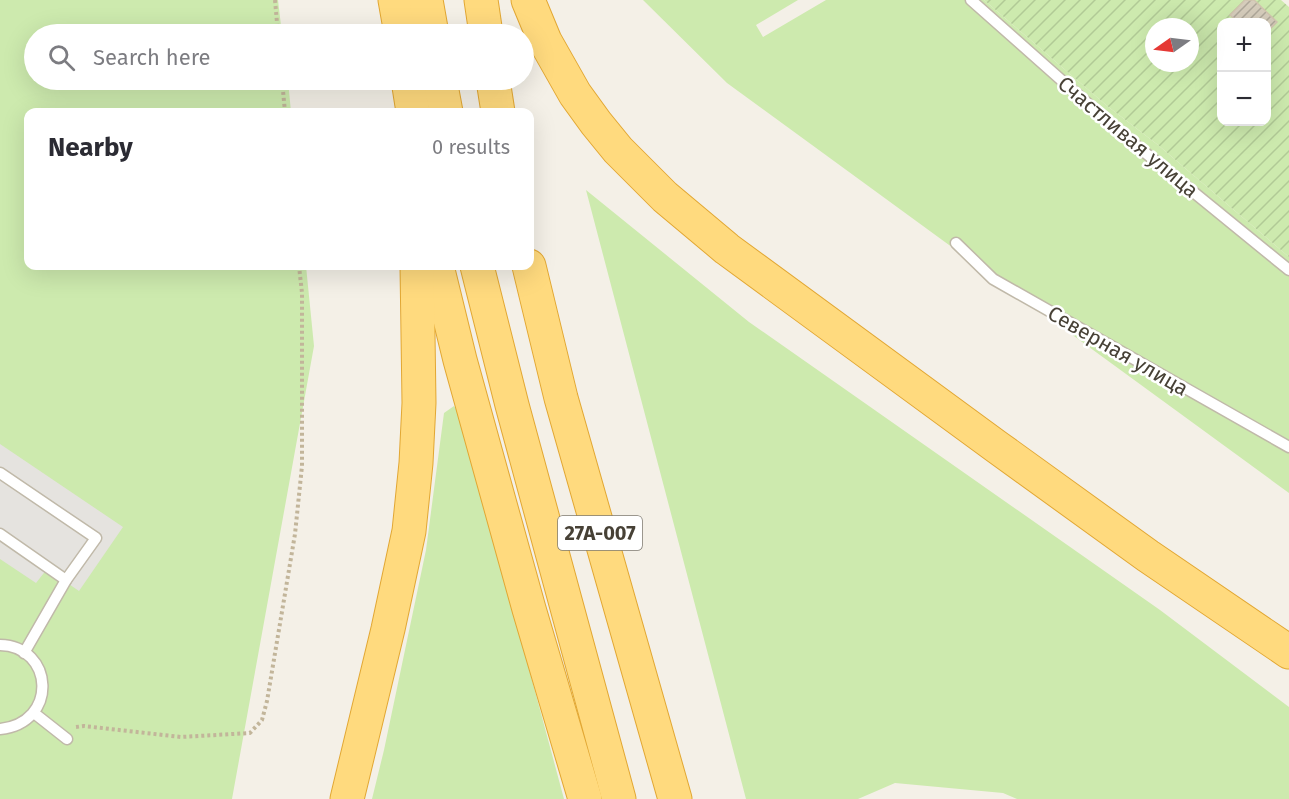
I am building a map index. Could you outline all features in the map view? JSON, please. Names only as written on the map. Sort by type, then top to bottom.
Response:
[{"type":"highway","points":[[395,0],[399,24]]},
{"type":"highway","points":[[426,0],[430,24]]},
{"type":"highway","points":[[481,0],[485,24]]},
{"type":"highway","points":[[528,0],[545,41],[575,94],[618,150],[665,196],[727,249],[1148,556],[1288,652]]},
{"type":"highway","points":[[410,90],[412,108]]},
{"type":"highway","points":[[442,90],[445,108]]},
{"type":"highway","points":[[495,90],[497,108]]},
{"type":"highway","points":[[347,799],[409,531],[419,403],[417,270]]},
{"type":"highway","points":[[438,270],[469,394],[585,799]]},
{"type":"highway","name":"27А-007","points":[[478,270],[512,405],[619,799]]},
{"type":"highway","name":"27А-007","points":[[530,270],[561,398],[675,799]]},
{"type":"lane","name":"Счастливая улица","points":[[971,0],[1121,133],[1289,270]]},
{"type":"lane","name":"Северная улица","points":[[956,243],[993,279],[1289,447]]},
{"type":"lane","points":[[0,473],[96,538],[66,580],[24,653]]},
{"type":"lane","points":[[0,534],[66,580]]},
{"type":"lane","points":[[0,645],[16,648],[24,653],[37,666],[42,678],[39,705],[34,712],[21,724],[0,729]]},
{"type":"lane","points":[[34,712],[67,739]]},
{"type":"path","points":[[275,0],[277,24]]},
{"type":"path","points":[[283,90],[285,108]]},
{"type":"path","points":[[54,729],[84,726],[181,737],[249,733],[261,720],[267,701],[295,534],[302,466],[302,293],[299,270]]},
{"type":"green space","points":[[0,0],[278,0],[281,24],[24,24],[24,90],[289,90],[291,108],[24,108],[24,270],[306,270],[314,346],[232,799],[0,799]]},
{"type":"green space","points":[[643,0],[798,0],[756,25],[763,37],[826,0],[984,0],[1289,257],[1289,493],[727,83]]},
{"type":"green space","points":[[984,0],[1281,0],[1289,7],[1289,257],[1158,145],[1106,105]]},
{"type":"green space","points":[[586,190],[749,322],[1160,610],[1289,707],[1289,799],[1017,799],[1003,793],[895,783],[858,799],[746,799]]},
{"type":"green space","points":[[454,406],[461,416],[564,799],[372,799],[426,550],[444,413]]},
{"type":"shaded area","points":[[0,444],[123,527],[79,591],[47,569],[36,583],[0,559]]},
{"type":"building","points":[[1245,0],[1254,0],[1277,22],[1271,28],[1271,18],[1233,18],[1230,15]]}]
